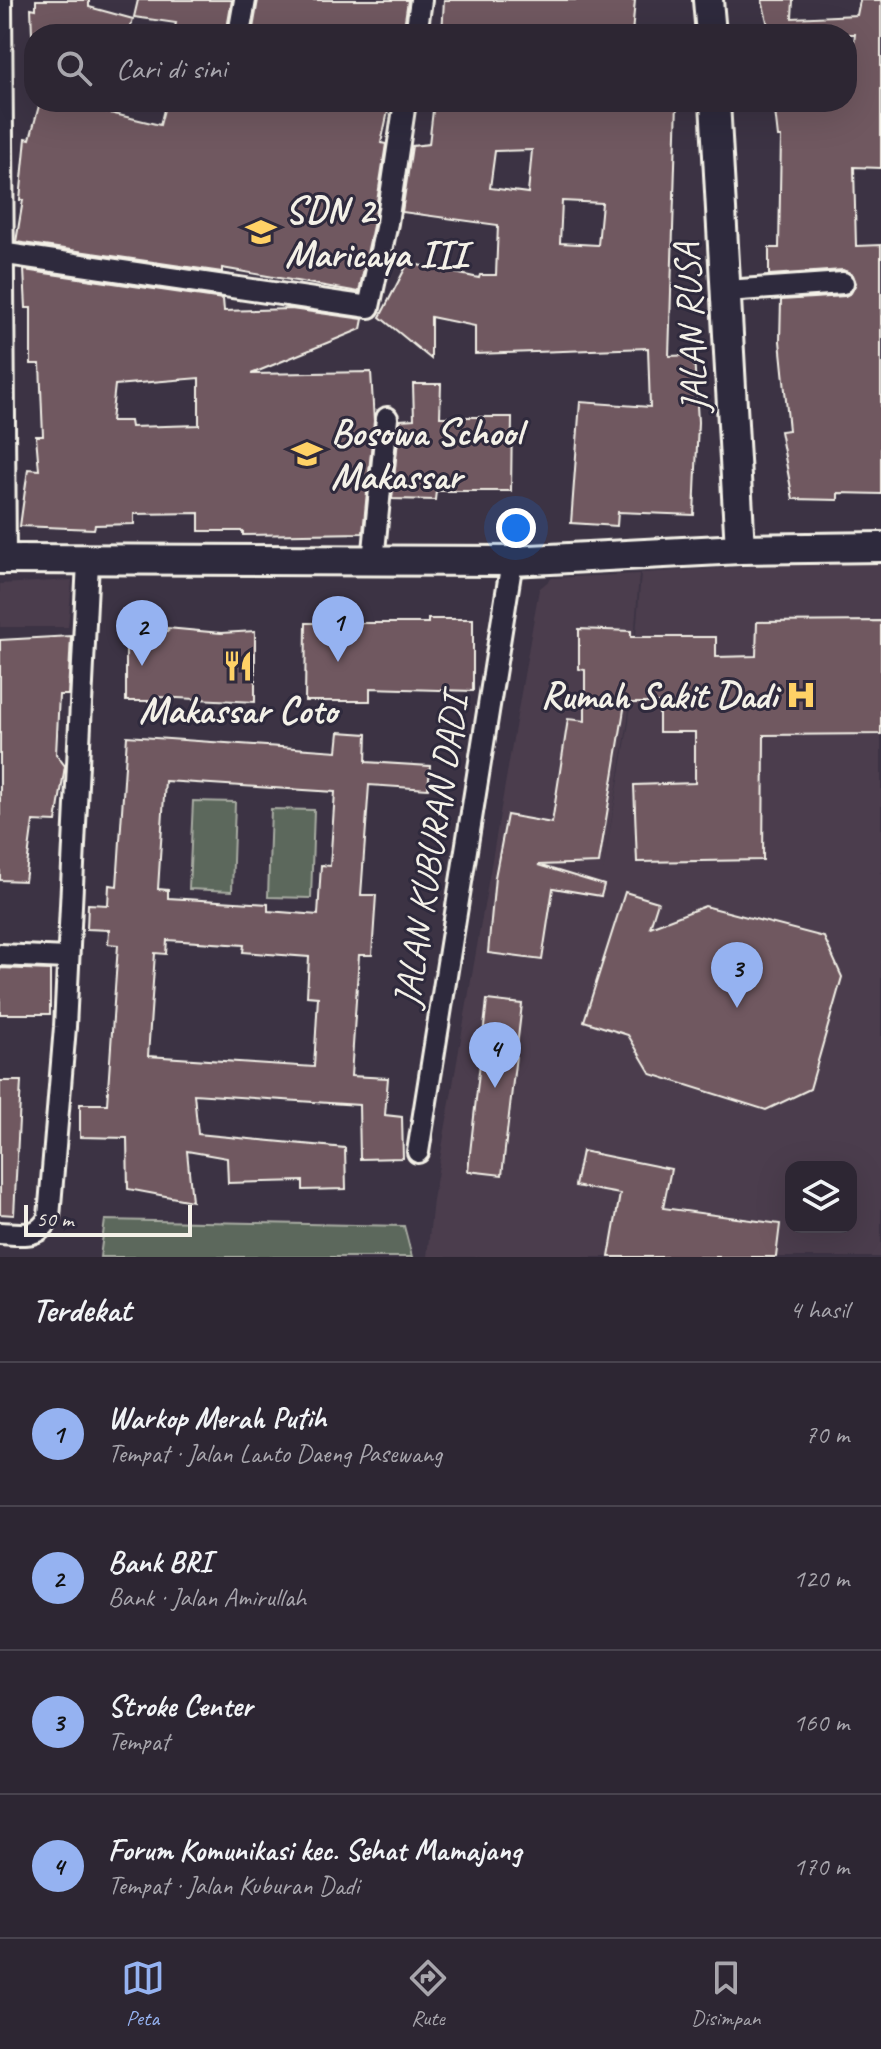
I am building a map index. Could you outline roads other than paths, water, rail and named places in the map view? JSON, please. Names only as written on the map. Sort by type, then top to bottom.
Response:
[{"type":"main road","points":[[708,0],[710,24]]},
{"type":"main road","name":"JALAN RUSA","points":[[716,112],[740,549]]},
{"type":"main road","points":[[2,559],[88,562],[512,561],[740,549],[881,547]]},
{"type":"street","points":[[1,0],[7,254],[2,559]]},
{"type":"street","points":[[241,24],[245,0]]},
{"type":"street","points":[[417,24],[421,0]]},
{"type":"street","points":[[7,254],[349,307],[369,307],[387,223],[404,112]]},
{"type":"street","points":[[726,291],[843,283]]},
{"type":"street","points":[[373,561],[387,418]]},
{"type":"street","name":"JALAN KUBURAN DADI","points":[[418,1152],[512,561]]},
{"type":"street","points":[[0,1233],[32,1234],[42,1230],[49,1217],[65,1027],[66,958],[88,562]]},
{"type":"street","points":[[0,955],[66,958]]},
{"type":"place","name":"SDN 2 Maricaya III","points":[[261,232]]},
{"type":"place","name":"Bosowa School Makassar","points":[[307,454]]},
{"type":"place","name":"Warkop Merah Putih","points":[[338,662]]},
{"type":"place","name":"Bank BRI","points":[[142,666]]},
{"type":"place","name":"Makassar Coto","points":[[238,666]]},
{"type":"place","name":"Rumah Sakit Dadi","points":[[801,695]]},
{"type":"place","name":"Stroke Center","points":[[737,1008]]},
{"type":"place","name":"Forum Komunikasi kec. Sehat Mamajang","points":[[495,1088]]}]
